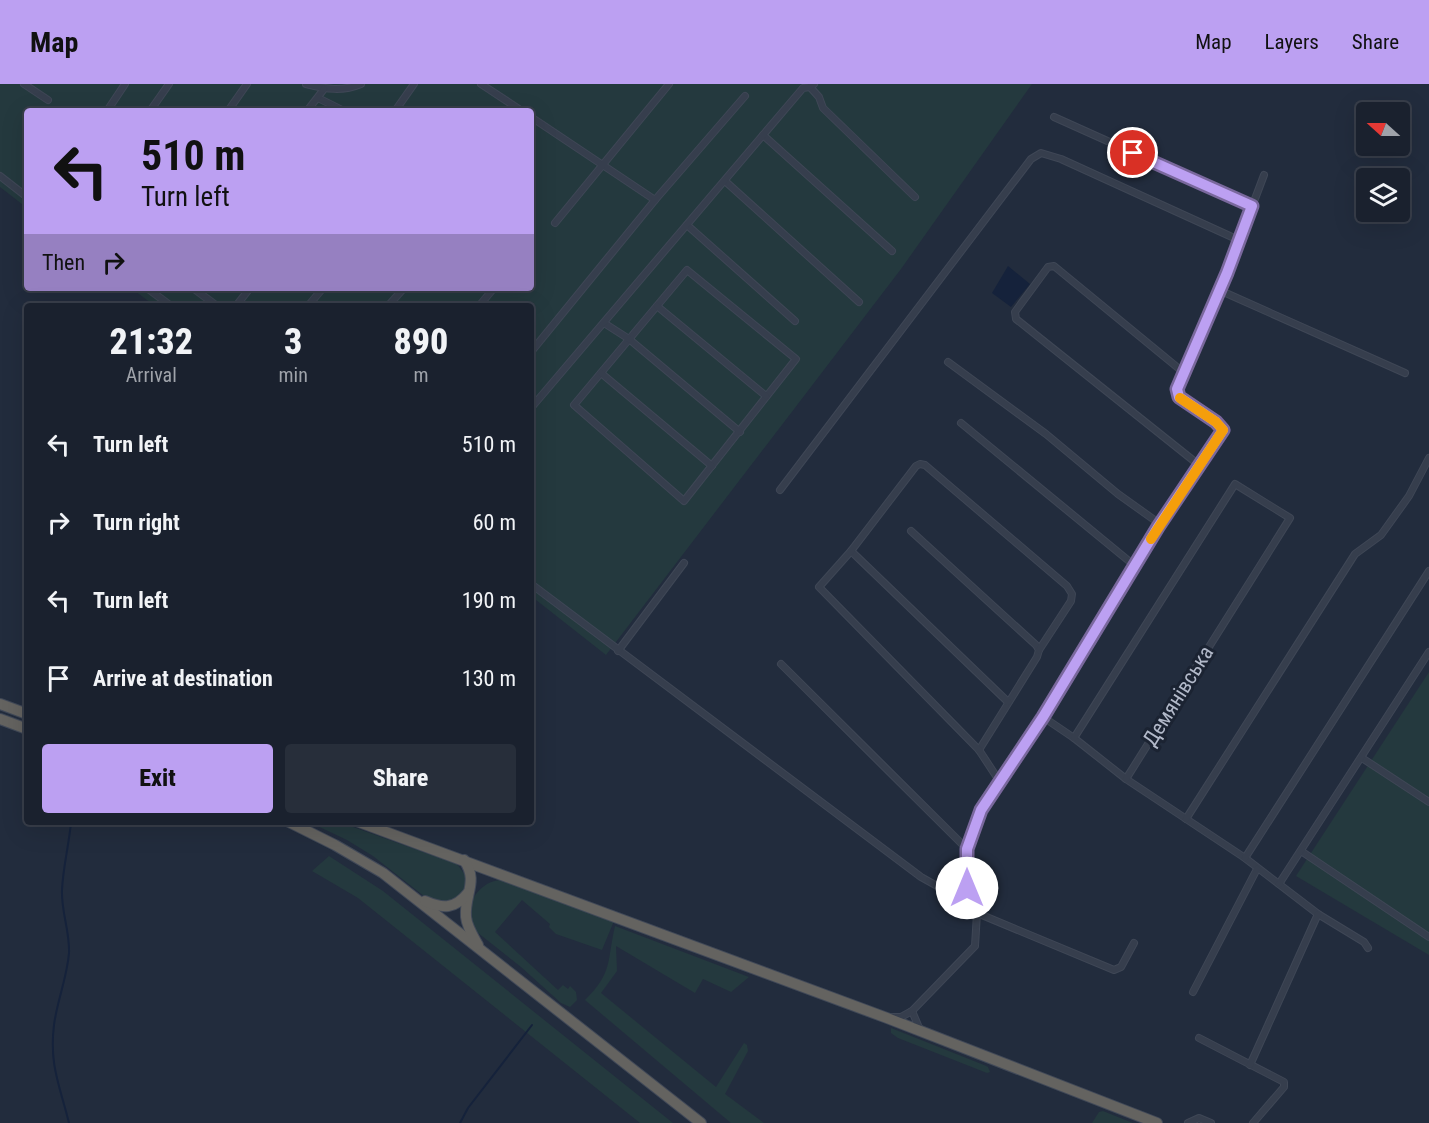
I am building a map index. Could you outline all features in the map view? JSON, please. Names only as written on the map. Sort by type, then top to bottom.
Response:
[{"type":"highway","points":[[0,704],[24,713]]},
{"type":"highway","points":[[0,719],[24,728]]},
{"type":"highway","points":[[295,825],[365,861],[411,894],[701,1123]]},
{"type":"highway","points":[[367,825],[920,1030],[1157,1123]]},
{"type":"highway","points":[[464,860],[472,877],[466,920],[481,950]]},
{"type":"highway","points":[[411,894],[443,907],[458,904],[470,891]]},
{"type":"street","points":[[24,84],[48,100]]},
{"type":"street","points":[[109,108],[125,84]]},
{"type":"street","points":[[152,108],[169,84]]},
{"type":"street","points":[[230,108],[246,84]]},
{"type":"street","points":[[306,84],[317,85],[324,89],[352,88],[362,84]]},
{"type":"street","points":[[396,108],[414,84]]},
{"type":"street","points":[[481,84],[517,108]]},
{"type":"street","points":[[555,223],[669,84]]},
{"type":"street","points":[[534,405],[803,88],[812,86],[823,108],[915,197]]},
{"type":"street","points":[[310,108],[324,89]]},
{"type":"street","points":[[534,348],[655,200],[745,96]]},
{"type":"street","points":[[318,98],[338,108]]},
{"type":"street","points":[[1054,117],[1252,206]]},
{"type":"street","points":[[534,119],[655,200]]},
{"type":"street","points":[[763,135],[892,251]]},
{"type":"street","points":[[780,490],[1031,159],[1038,154],[1044,153],[1061,159],[1142,195],[1223,232],[1238,243]]},
{"type":"street","points":[[1134,943],[1121,967],[1114,969],[977,913],[971,905],[967,888],[967,849],[981,810],[1043,717],[1160,524],[1223,430],[1216,422],[1179,397],[1177,389],[1264,175]]},
{"type":"street","points":[[0,176],[24,195]]},
{"type":"street","points":[[724,181],[859,302]]},
{"type":"street","points":[[687,225],[795,321]]},
{"type":"street","points":[[1183,372],[1054,266],[1048,267],[1015,312],[1016,319],[1199,465]]},
{"type":"street","points":[[687,270],[796,359],[684,501],[574,405],[629,339],[687,270]]},
{"type":"street","points":[[1219,290],[1406,373]]},
{"type":"street","points":[[151,291],[167,303]]},
{"type":"street","points":[[197,291],[213,303]]},
{"type":"street","points":[[238,303],[248,291]]},
{"type":"street","points":[[310,303],[320,291]]},
{"type":"street","points":[[391,303],[401,291]]},
{"type":"street","points":[[482,303],[492,291]]},
{"type":"street","points":[[657,306],[766,396]]},
{"type":"street","points":[[604,323],[629,339],[740,432]]},
{"type":"street","points":[[948,362],[1046,434],[1118,494],[1160,524]]},
{"type":"street","points":[[601,373],[712,466]]},
{"type":"street","points":[[961,423],[1135,566]]},
{"type":"street","points":[[1186,819],[1355,554],[1382,535],[1408,496],[1429,458]]},
{"type":"street","points":[[979,750],[1071,601],[1072,594],[1067,586],[925,465],[920,464],[916,466],[851,551],[819,587],[979,750],[1000,782]]},
{"type":"street","name":"Демянівська","points":[[1074,738],[1235,484],[1290,518],[1126,778]]},
{"type":"street","points":[[910,531],[1039,650]]},
{"type":"street","points":[[851,551],[1008,702]]},
{"type":"street","points":[[618,651],[684,564]]},
{"type":"street","points":[[1245,858],[1429,571]]},
{"type":"street","points":[[534,586],[921,877],[971,905]]},
{"type":"street","points":[[1279,884],[1429,652]]},
{"type":"street","points":[[781,664],[967,849]]},
{"type":"street","points":[[1043,717],[1126,778],[1245,858],[1318,914],[1364,942],[1368,948]]},
{"type":"street","points":[[1362,758],[1429,802]]},
{"type":"street","points":[[1301,851],[1429,937]]},
{"type":"street","points":[[1193,992],[1257,869]]},
{"type":"street","points":[[887,1018],[901,1017],[912,1011],[975,946],[977,913]]},
{"type":"street","points":[[1250,1065],[1318,914]]},
{"type":"street","points":[[912,1011],[920,1030]]},
{"type":"street","points":[[1199,1038],[1284,1082],[1285,1084],[1253,1123]]},
{"type":"street","points":[[1188,1123],[1199,1118],[1211,1123]]},
{"type":"green space","points":[[0,84],[1032,84],[901,269],[606,655],[534,598],[534,303],[151,303],[135,291],[534,291],[534,108],[24,108],[24,206],[0,187]]},
{"type":"green space","points":[[1429,672],[1429,955],[1296,876]]},
{"type":"green space","points":[[315,825],[347,825],[457,864],[465,875],[465,889],[451,903],[429,900],[373,856]]},
{"type":"green space","points":[[329,856],[383,891],[673,1123],[640,1123],[358,898],[312,871]]},
{"type":"green space","points":[[503,880],[614,921],[602,950],[556,934],[549,927],[550,924],[522,900],[495,932],[558,990],[563,985],[568,989],[570,986],[576,992],[577,1000],[570,1007],[561,1003],[521,967],[473,929],[470,910],[473,898],[491,882]]},
{"type":"green space","points":[[615,926],[749,977],[731,992],[703,979],[695,993],[616,946],[617,971],[601,993],[716,1087],[744,1043],[747,1045],[748,1051],[725,1094],[764,1123],[731,1123],[585,1000],[605,974]]},
{"type":"green space","points":[[891,1028],[984,1065],[990,1072],[987,1073],[898,1038],[891,1033]]},
{"type":"green space","points":[[1103,1111],[1133,1123],[1092,1123],[1099,1112]]},
{"type":"water","points":[[1008,266],[1030,284],[1011,307],[992,293]]},
{"type":"waterway","points":[[69,1123],[56,1075],[53,1039],[55,1016],[69,953],[62,890],[71,825]]},
{"type":"waterway","points":[[460,1123],[468,1108],[532,1025]]},
{"type":"slow traffic","points":[[1151,539],[1223,430],[1216,422],[1180,398]]},
{"type":"route","points":[[967,888],[967,849],[981,810],[1043,717],[1158,527],[1223,430],[1216,422],[1179,397],[1176,392],[1227,273],[1252,206],[1133,153]]}]
